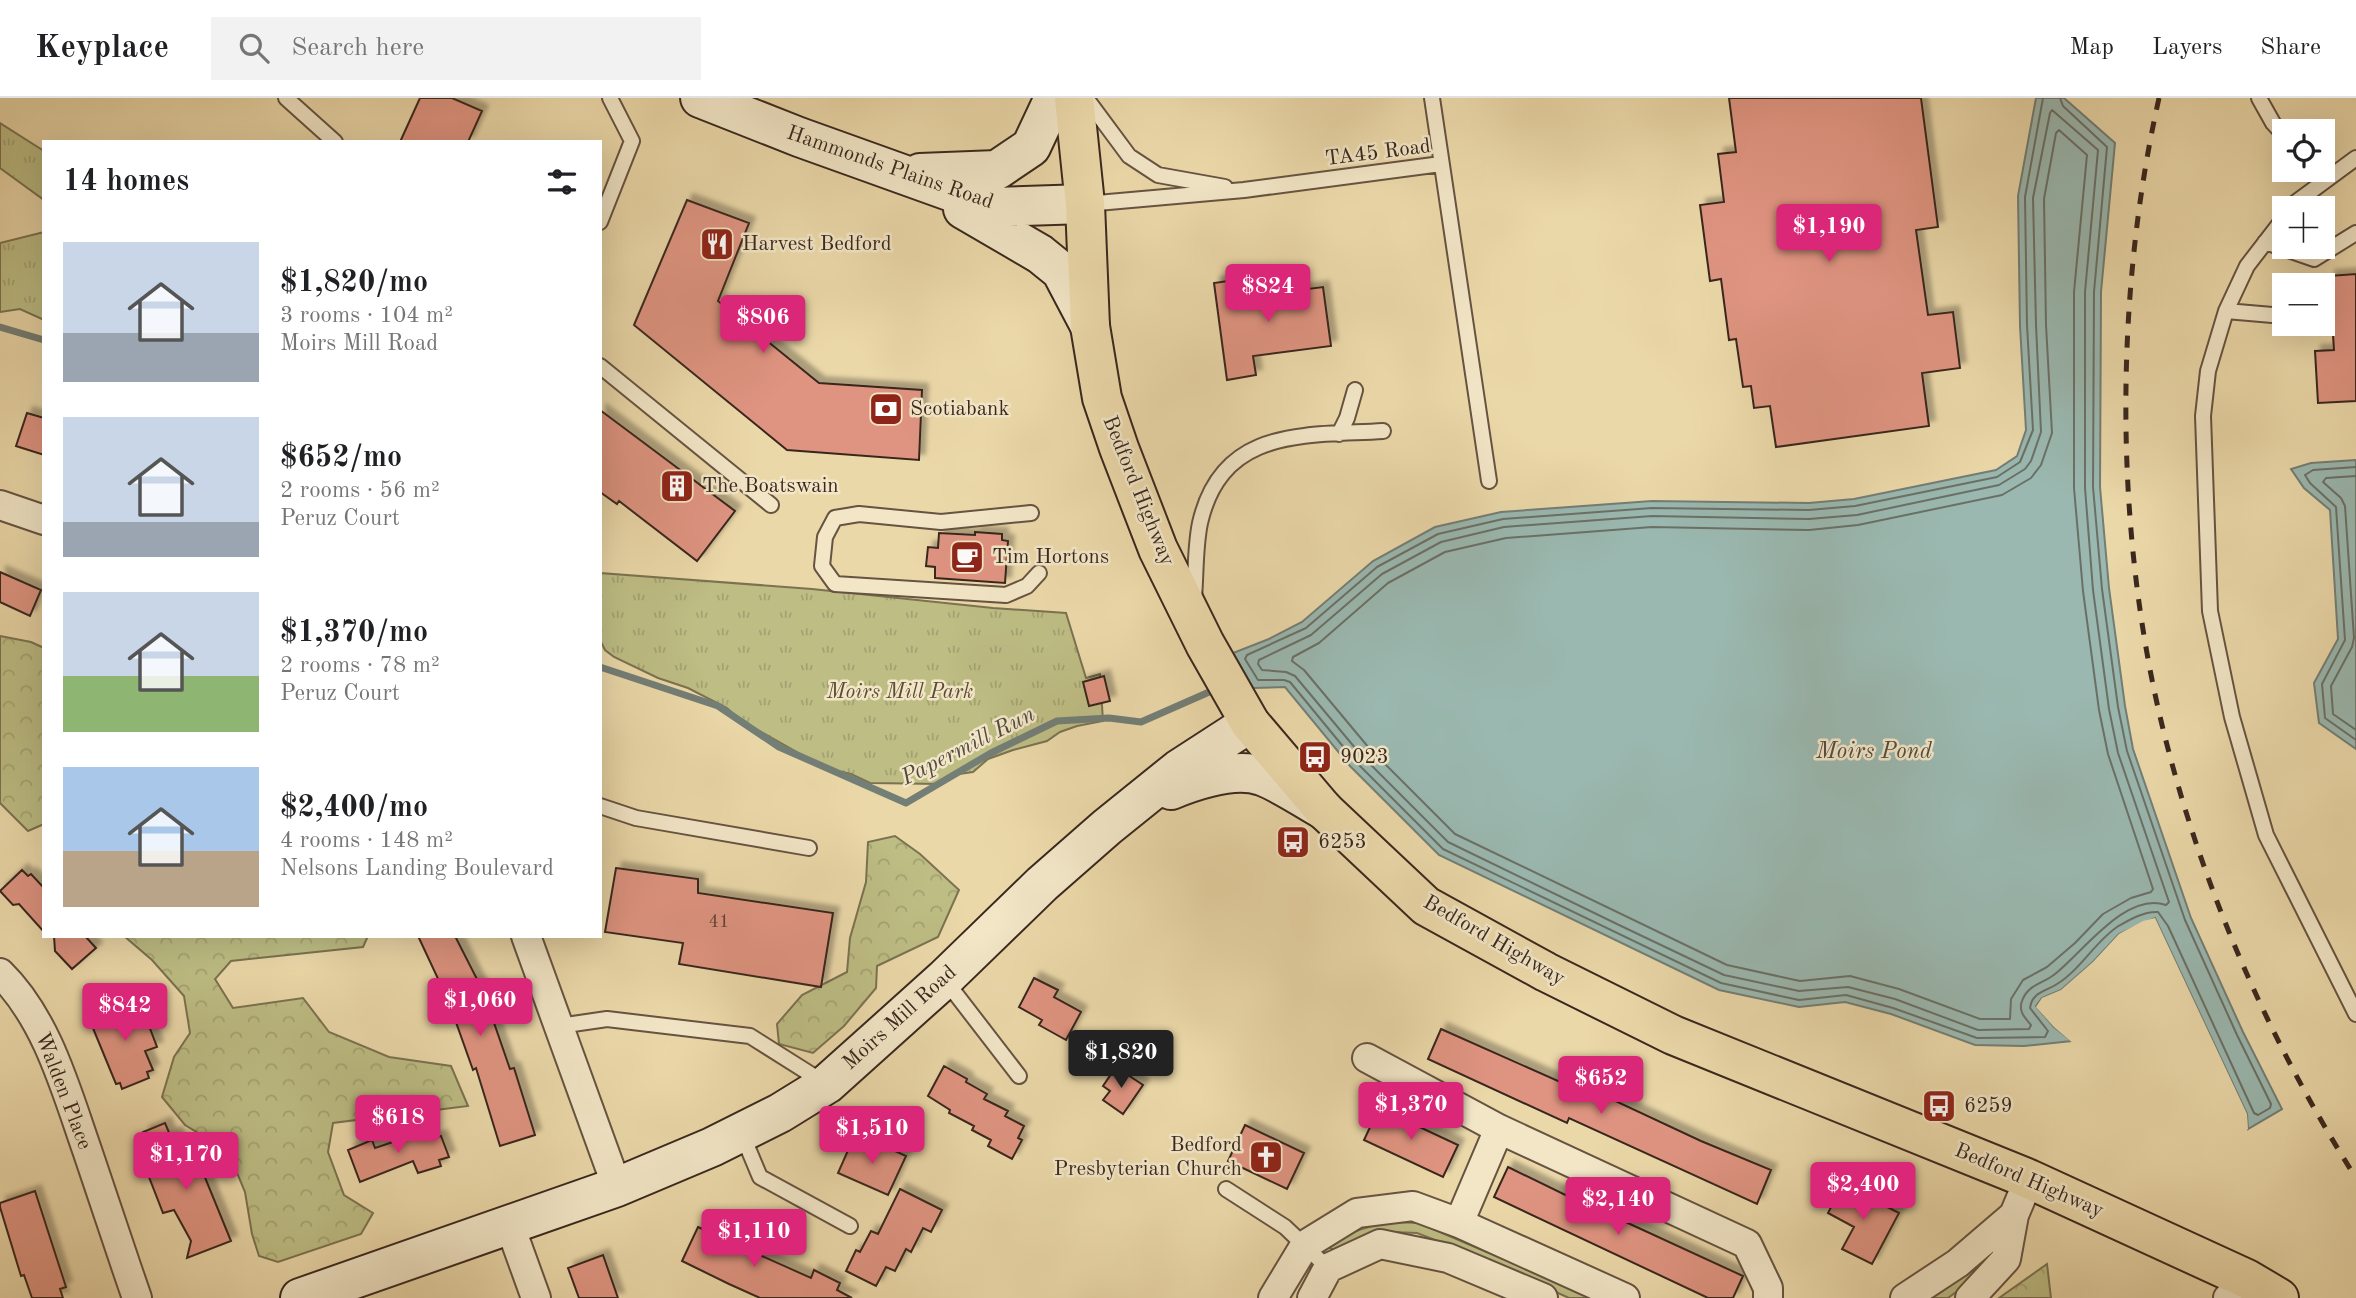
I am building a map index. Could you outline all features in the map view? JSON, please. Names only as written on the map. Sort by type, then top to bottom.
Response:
[{"type":"main road","name":"Bedford Highway","points":[[1074,98],[1085,204],[1090,326],[1102,398],[1119,448],[1158,549],[1199,631],[1244,711],[1324,810],[1426,906],[1546,972],[1673,1035],[2029,1179],[2252,1292]]},
{"type":"street","name":"Hammonds Plains Road","points":[[700,98],[994,207],[1085,204]]},
{"type":"street","points":[[900,173],[997,170],[1031,147],[1054,98]]},
{"type":"street","points":[[900,173],[1040,254],[1060,271],[1090,326]]},
{"type":"street","points":[[0,505],[42,519]]},
{"type":"street","name":"Moirs Mill Road","points":[[300,1298],[617,1186],[780,1114],[827,1084],[944,979],[1042,884],[1244,711]]},
{"type":"street","points":[[1134,805],[1193,782],[1228,774],[1260,776],[1324,810]]},
{"type":"street","points":[[527,938],[617,1186]]},
{"type":"street","name":"Walden Place","points":[[0,973],[30,1010],[42,1032],[67,1093],[137,1298]]},
{"type":"street","points":[[1367,1058],[1499,1129],[1747,1244],[1768,1288],[1768,1298]]},
{"type":"street","points":[[1459,1223],[1499,1129]]},
{"type":"street","points":[[1970,1298],[2006,1259],[2014,1215],[2029,1179]]},
{"type":"street","points":[[1273,1298],[1304,1245],[1357,1213],[1413,1206],[1459,1223],[1625,1298]]},
{"type":"street","points":[[1905,1298],[1958,1263],[2014,1215]]},
{"type":"street","points":[[510,1226],[536,1298]]},
{"type":"street","points":[[1312,1298],[1328,1268],[1380,1244],[1448,1258],[1543,1298]]},
{"type":"lane","points":[[286,98],[333,140]]},
{"type":"lane","points":[[602,217],[632,141],[610,98]]},
{"type":"lane","points":[[1086,98],[1129,156],[1158,175],[1244,190]]},
{"type":"lane","points":[[1432,98],[1441,164]]},
{"type":"lane","points":[[2259,98],[2272,121]]},
{"type":"lane","points":[[2335,169],[2356,158]]},
{"type":"lane","name":"TA45 Road","points":[[1085,204],[1244,190],[1441,164],[1489,481]]},
{"type":"lane","points":[[2303,196],[2317,182]]},
{"type":"lane","points":[[2272,233],[2247,266],[2226,311],[2208,371],[2203,416],[2210,611],[2232,717],[2266,835],[2356,1014]]},
{"type":"lane","points":[[2265,242],[2314,259],[2356,233]]},
{"type":"lane","points":[[2226,311],[2272,315]]},
{"type":"lane","points":[[602,368],[771,505]]},
{"type":"lane","points":[[1339,434],[1355,390]]},
{"type":"lane","points":[[1199,631],[1200,524],[1212,490],[1228,467],[1242,454],[1262,444],[1282,439],[1383,431]]},
{"type":"lane","points":[[1031,513],[941,522],[859,514],[835,518],[825,537],[822,566],[835,584],[1006,595],[1027,586],[1039,573]]},
{"type":"lane","points":[[602,807],[636,818],[810,848]]},
{"type":"lane","points":[[944,979],[1018,1076]]},
{"type":"lane","points":[[559,1026],[607,1019],[750,1036],[827,1084]]},
{"type":"lane","points":[[742,1132],[760,1177],[849,1226]]},
{"type":"lane","points":[[1226,1189],[1285,1227],[1328,1268]]},
{"type":"green space","points":[[0,123],[42,150],[42,199],[0,168]]},
{"type":"green space","points":[[42,232],[42,319],[20,309],[0,312],[0,243]]},
{"type":"green space","name":"Moirs Mill Park","points":[[602,573],[812,589],[1066,613],[1086,678],[1100,674],[1103,721],[1077,726],[1060,732],[1047,741],[988,759],[973,772],[959,774],[939,784],[870,783],[851,774],[825,768],[740,720],[727,708],[688,688],[658,678],[605,650],[602,644]]},
{"type":"green space","points":[[0,636],[31,642],[42,647],[42,825],[28,831],[0,803]]},
{"type":"green space","points":[[895,836],[920,854],[959,890],[938,937],[877,966],[876,988],[844,1026],[813,1053],[779,1044],[777,1024],[802,995],[847,972],[850,938],[866,882],[868,842]]},
{"type":"green space","points":[[126,938],[367,938],[363,947],[231,961],[215,979],[233,1008],[303,998],[329,1032],[389,1057],[451,1066],[468,1106],[333,1123],[328,1152],[344,1195],[373,1213],[361,1234],[278,1262],[259,1256],[252,1234],[245,1192],[228,1151],[185,1125],[162,1097],[174,1057],[190,1033],[184,996],[152,960]]},
{"type":"green space","points":[[1393,1222],[1419,1223],[1594,1298],[1569,1298],[1417,1233],[1392,1232],[1336,1251],[1330,1248],[1331,1242],[1346,1235]]},
{"type":"green space","points":[[2001,1242],[1979,1275],[1948,1298],[1931,1298],[1959,1279]]},
{"type":"green space","points":[[2047,1264],[2051,1298],[1999,1298]]},
{"type":"water","name":"Moirs Pond","points":[[2036,98],[2064,98],[2115,143],[2101,292],[2100,487],[2109,588],[2133,749],[2191,918],[2282,1109],[2248,1129],[2247,1114],[2155,918],[2119,934],[2061,990],[2042,998],[2036,1006],[2054,1027],[2072,1041],[2024,1046],[1975,1045],[1891,1014],[1845,1002],[1799,1007],[1719,990],[1439,855],[1350,766],[1285,687],[1253,688],[1233,653],[1302,622],[1373,561],[1435,527],[1501,512],[1652,501],[1809,503],[1854,499],[1996,470],[2017,456],[2026,430],[2020,326],[2018,196]]},
{"type":"water","points":[[2356,460],[2356,749],[2319,723],[2314,683],[2338,639],[2330,510],[2304,488],[2291,469],[2311,463]]},
{"type":"pier","points":[[2155,918],[2247,1114],[2248,1129],[2245,1131],[2243,1115],[2154,922],[2121,937],[2063,993],[2044,1001],[2040,1007],[2056,1025],[2075,1038],[2074,1044],[2036,1007],[2042,998],[2061,990],[2093,962],[2119,934],[2143,921]]},
{"type":"building","points":[[420,98],[452,98],[482,111],[469,140],[401,140]]},
{"type":"building","points":[[1729,98],[1921,98],[1938,227],[1916,230],[1928,315],[1953,312],[1960,368],[1922,373],[1929,426],[1776,447],[1770,406],[1754,408],[1751,386],[1743,387],[1736,339],[1729,340],[1721,279],[1710,281],[1700,205],[1724,202],[1718,154],[1736,152]]},
{"type":"building","points":[[687,200],[749,223],[718,301],[819,383],[922,390],[919,460],[787,450],[634,325]]},
{"type":"building","points":[[2356,274],[2356,401],[2318,403],[2315,351],[2334,350],[2335,276]]},
{"type":"building","points":[[1242,279],[1245,297],[1323,287],[1331,346],[1253,356],[1256,375],[1227,380],[1214,283]]},
{"type":"building","points":[[602,411],[735,511],[697,561],[619,501],[617,504],[602,493]]},
{"type":"building","points":[[27,413],[42,417],[42,454],[16,446]]},
{"type":"building","name":"Tim Hortons","points":[[975,532],[1002,534],[1002,540],[1008,541],[1005,583],[935,578],[935,567],[926,566],[928,547],[938,548],[939,533],[975,535]]},
{"type":"building","points":[[0,572],[41,590],[30,616],[0,602]]},
{"type":"building","points":[[1104,676],[1110,701],[1089,706],[1083,682]]},
{"type":"building","points":[[616,868],[698,879],[698,893],[833,913],[821,987],[679,964],[683,943],[605,932]]},
{"type":"building","points":[[22,870],[28,876],[31,874],[42,886],[42,930],[19,904],[13,905],[0,891]]},
{"type":"building","points":[[54,938],[87,938],[96,948],[72,969],[55,951]]},
{"type":"building","points":[[419,938],[456,938],[483,991],[510,1069],[514,1068],[535,1135],[500,1146],[476,1068],[473,1070],[440,983]]},
{"type":"building","points":[[1034,978],[1058,990],[1054,997],[1081,1012],[1066,1040],[1039,1025],[1042,1020],[1019,1007]]},
{"type":"building","points":[[126,1000],[130,1010],[137,1008],[141,1020],[146,1018],[157,1047],[145,1051],[153,1070],[147,1072],[149,1078],[122,1089],[120,1083],[116,1084],[90,1021],[99,1017],[97,1011]]},
{"type":"building","points":[[1441,1029],[1603,1101],[1605,1096],[1771,1170],[1757,1204],[1569,1118],[1567,1123],[1428,1059]]},
{"type":"building","points":[[944,1066],[987,1094],[984,1099],[1008,1111],[1005,1116],[1024,1126],[1018,1138],[1022,1140],[1012,1159],[988,1146],[991,1140],[972,1130],[974,1126],[949,1113],[950,1110],[928,1096]]},
{"type":"building","points":[[1116,1067],[1143,1085],[1123,1114],[1103,1100],[1110,1091],[1103,1086]]},
{"type":"building","points":[[1379,1108],[1458,1145],[1443,1177],[1364,1140]]},
{"type":"building","points":[[165,1123],[170,1135],[176,1133],[184,1155],[195,1153],[231,1241],[187,1258],[191,1241],[174,1210],[163,1213],[149,1177],[170,1169],[154,1160],[143,1132]]},
{"type":"building","name":"Bedford Presbyterian Church","points":[[1245,1125],[1304,1153],[1287,1189],[1228,1161]]},
{"type":"building","points":[[429,1130],[432,1139],[441,1136],[449,1157],[439,1160],[441,1166],[418,1173],[413,1161],[360,1182],[348,1150],[372,1140],[375,1148]]},
{"type":"building","points":[[853,1139],[877,1149],[880,1144],[906,1156],[888,1195],[838,1173]]},
{"type":"building","points":[[1508,1167],[1743,1276],[1733,1298],[1708,1298],[1494,1197]]},
{"type":"building","points":[[1843,1184],[1899,1213],[1872,1264],[1842,1249],[1854,1227],[1828,1213]]},
{"type":"building","points":[[900,1189],[942,1210],[931,1232],[923,1228],[911,1252],[906,1249],[895,1271],[886,1267],[876,1286],[846,1271],[856,1250],[860,1252],[871,1231],[878,1234]]},
{"type":"building","points":[[35,1191],[66,1287],[60,1289],[63,1298],[32,1298],[24,1275],[21,1276],[0,1207],[0,1203]]},
{"type":"building","points":[[698,1227],[721,1238],[725,1228],[748,1239],[744,1248],[811,1278],[814,1270],[840,1283],[837,1290],[852,1298],[760,1298],[729,1284],[682,1261]]},
{"type":"building","points":[[603,1255],[618,1298],[579,1298],[568,1268]]},
{"type":"waterway","name":"Papermill Run","points":[[0,327],[42,339]]},
{"type":"waterway","name":"Papermill Run","points":[[602,668],[718,706],[779,747],[906,803],[991,753],[1057,721],[1109,718],[1141,722],[1216,689]]},
{"type":"railway","points":[[2159,98],[2144,175],[2134,253],[2126,416],[2136,578],[2148,656],[2180,792],[2219,907],[2267,1018],[2324,1126],[2356,1178]]},
{"type":"place","name":"Harvest Bedford","points":[[717,244]]},
{"type":"place","name":"Scotiabank","points":[[886,409]]},
{"type":"place","name":"The Boatswain","points":[[677,486]]},
{"type":"place","name":"Tim Hortons","points":[[967,557]]},
{"type":"place","name":"9023","points":[[1315,757]]},
{"type":"place","name":"6253","points":[[1293,842]]},
{"type":"place","name":"6259","points":[[1939,1106]]},
{"type":"place","name":"Bedford Presbyterian Church","points":[[1266,1157]]}]
